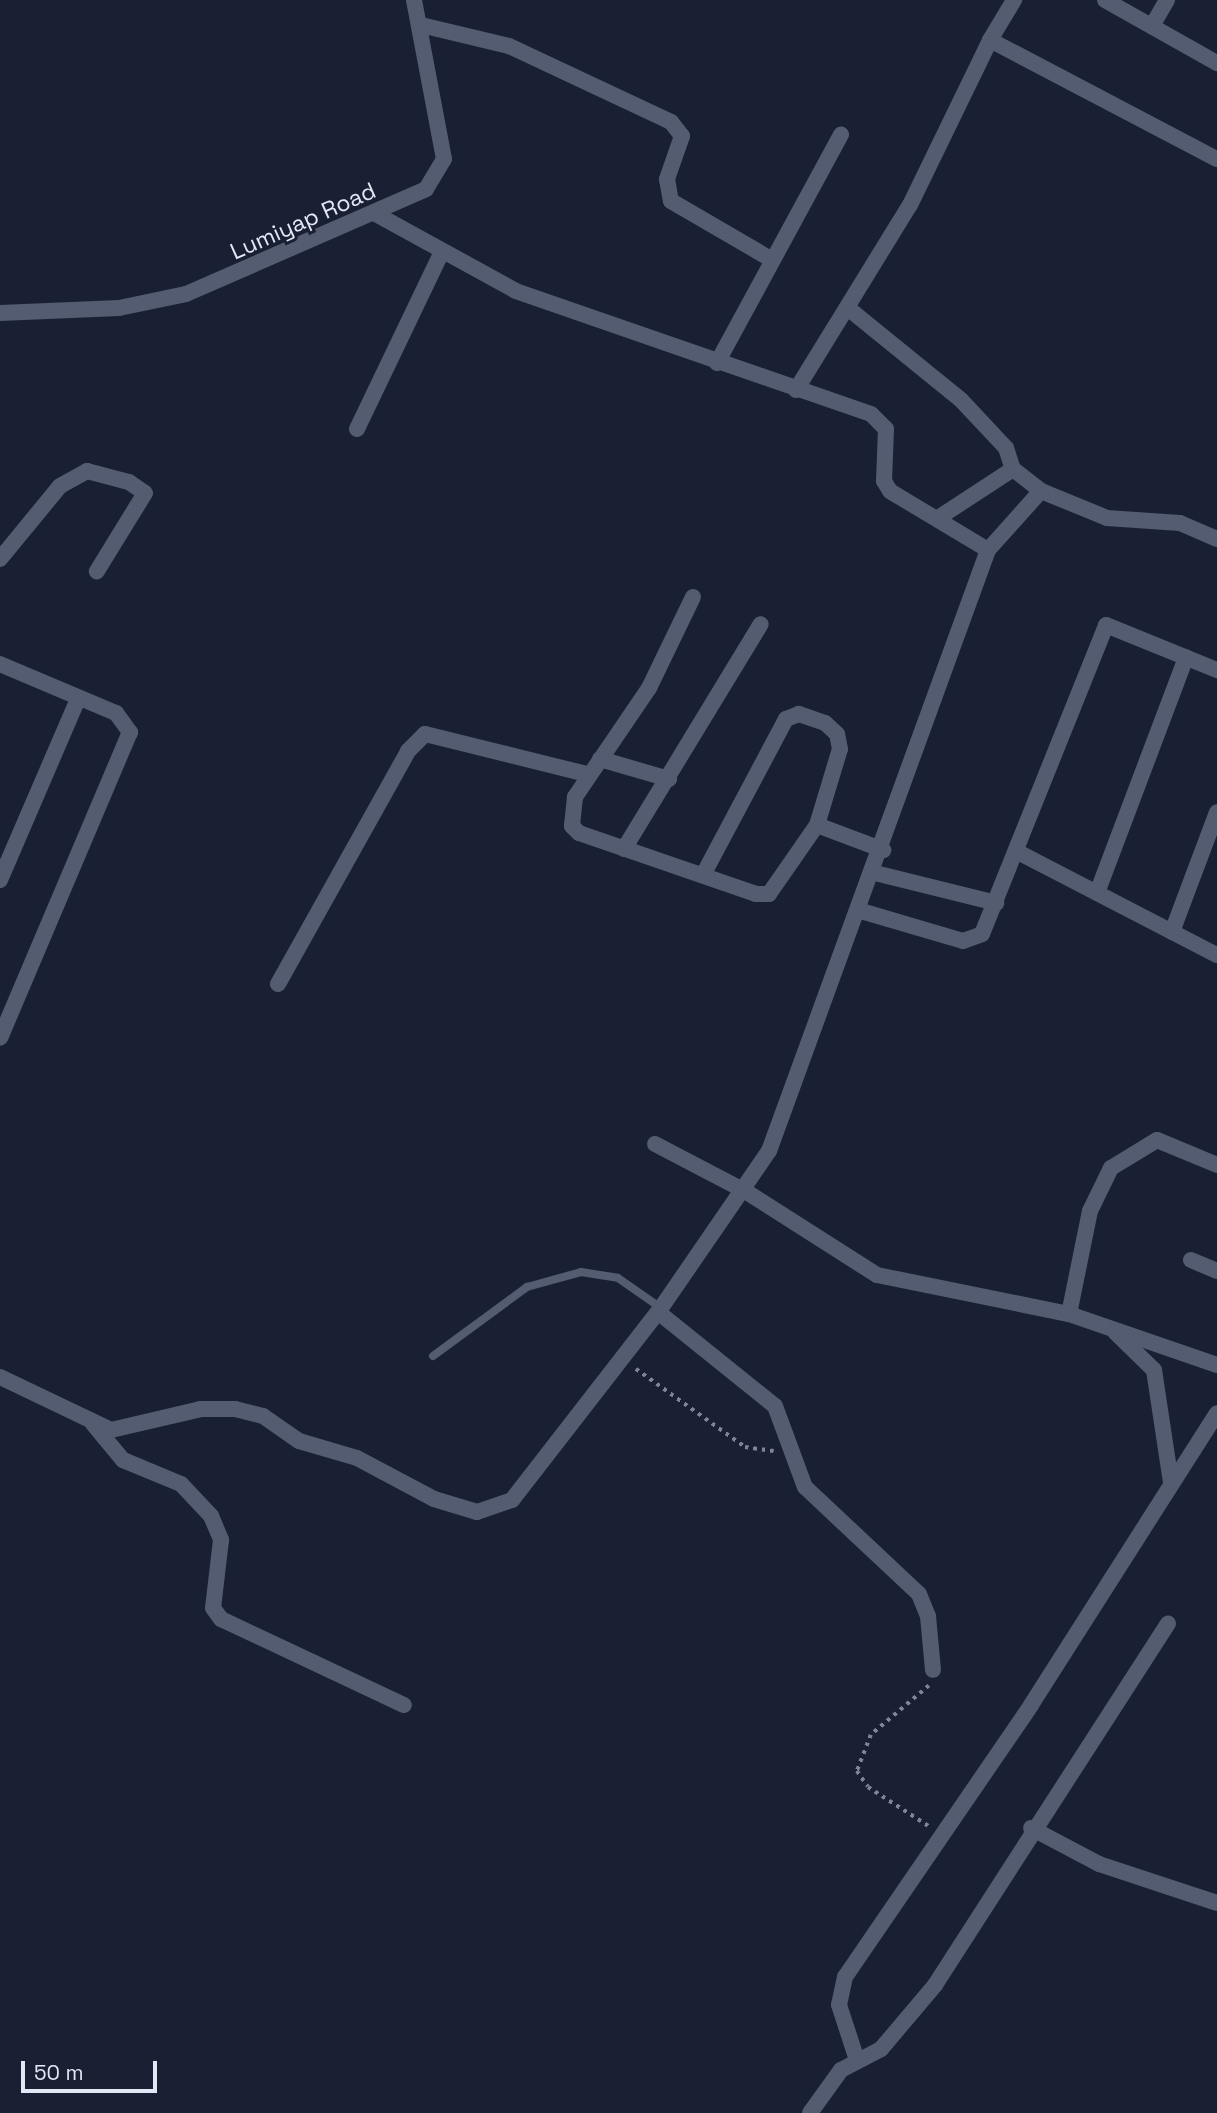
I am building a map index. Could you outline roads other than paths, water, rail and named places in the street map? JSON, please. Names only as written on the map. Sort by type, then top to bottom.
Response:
[{"type":"street","name":"Lumiyap Road","points":[[2,316],[119,308],[186,294],[376,214],[426,189],[443,170],[442,129],[414,0]]},
{"type":"street","points":[[796,390],[849,309],[910,205],[990,40],[1014,0]]},
{"type":"street","points":[[1105,0],[1217,63]]},
{"type":"street","points":[[1152,26],[1167,0]]},
{"type":"street","points":[[421,26],[509,46],[671,122],[682,136],[667,179],[671,201],[769,258]]},
{"type":"street","points":[[990,40],[1217,159]]},
{"type":"street","points":[[717,363],[769,258],[841,135]]},
{"type":"street","points":[[376,214],[441,254],[516,291],[880,420],[888,449],[884,481],[900,499],[938,518],[988,550]]},
{"type":"street","points":[[357,429],[441,254]]},
{"type":"street","points":[[849,309],[994,430],[1013,469],[1041,491],[1107,518],[1180,523],[1217,539]]},
{"type":"street","points":[[938,518],[1013,469]]},
{"type":"street","points":[[0,559],[60,485],[86,471],[129,482],[145,493],[96,571]]},
{"type":"street","points":[[0,1377],[93,1424],[129,1430],[201,1409],[235,1409],[263,1416],[299,1441],[357,1458],[434,1499],[494,1511],[512,1500],[660,1310],[745,1191],[769,1151],[875,873],[988,550],[1041,491]]},
{"type":"street","points":[[693,597],[649,688],[587,774],[575,797],[572,826],[625,849],[703,875],[769,894],[817,825],[840,749],[825,723],[799,713],[778,728],[703,875]]},
{"type":"street","points":[[625,849],[761,624]]},
{"type":"street","points":[[861,911],[971,942],[996,903],[1106,625],[1217,670]]},
{"type":"street","points":[[1097,893],[1186,657]]},
{"type":"street","points":[[0,664],[128,722],[127,751],[0,1038]]},
{"type":"street","points":[[0,880],[78,699]]},
{"type":"street","points":[[278,984],[408,751],[425,734],[587,774]]},
{"type":"street","points":[[600,759],[669,779]]},
{"type":"street","points":[[1172,932],[1217,812]]},
{"type":"street","points":[[817,825],[883,850]]},
{"type":"street","points":[[1016,851],[1217,955]]},
{"type":"street","points":[[875,873],[996,903]]},
{"type":"street","points":[[1069,1314],[1090,1211],[1111,1168],[1157,1140],[1217,1165]]},
{"type":"street","points":[[655,1144],[745,1191],[877,1275],[1069,1314],[1217,1365]]},
{"type":"street","points":[[1191,1260],[1217,1271]]},
{"type":"street","points":[[660,1310],[775,1406],[786,1448],[805,1487],[832,1518],[919,1594],[928,1616],[933,1670]]},
{"type":"street","points":[[1112,1329],[1154,1370],[1171,1482]]},
{"type":"street","points":[[857,2060],[839,2005],[845,1978],[943,1836],[1217,1413]]},
{"type":"street","points":[[93,1424],[124,1460],[180,1483],[211,1516],[221,1540],[213,1608],[221,1619],[404,1705]]},
{"type":"street","points":[[810,2113],[841,2070],[881,2049],[935,1985],[1031,1828],[1168,1624]]},
{"type":"street","points":[[1031,1828],[1099,1864],[1217,1903]]},
{"type":"lane","points":[[433,1356],[527,1287],[581,1272],[618,1278],[660,1310]]}]
